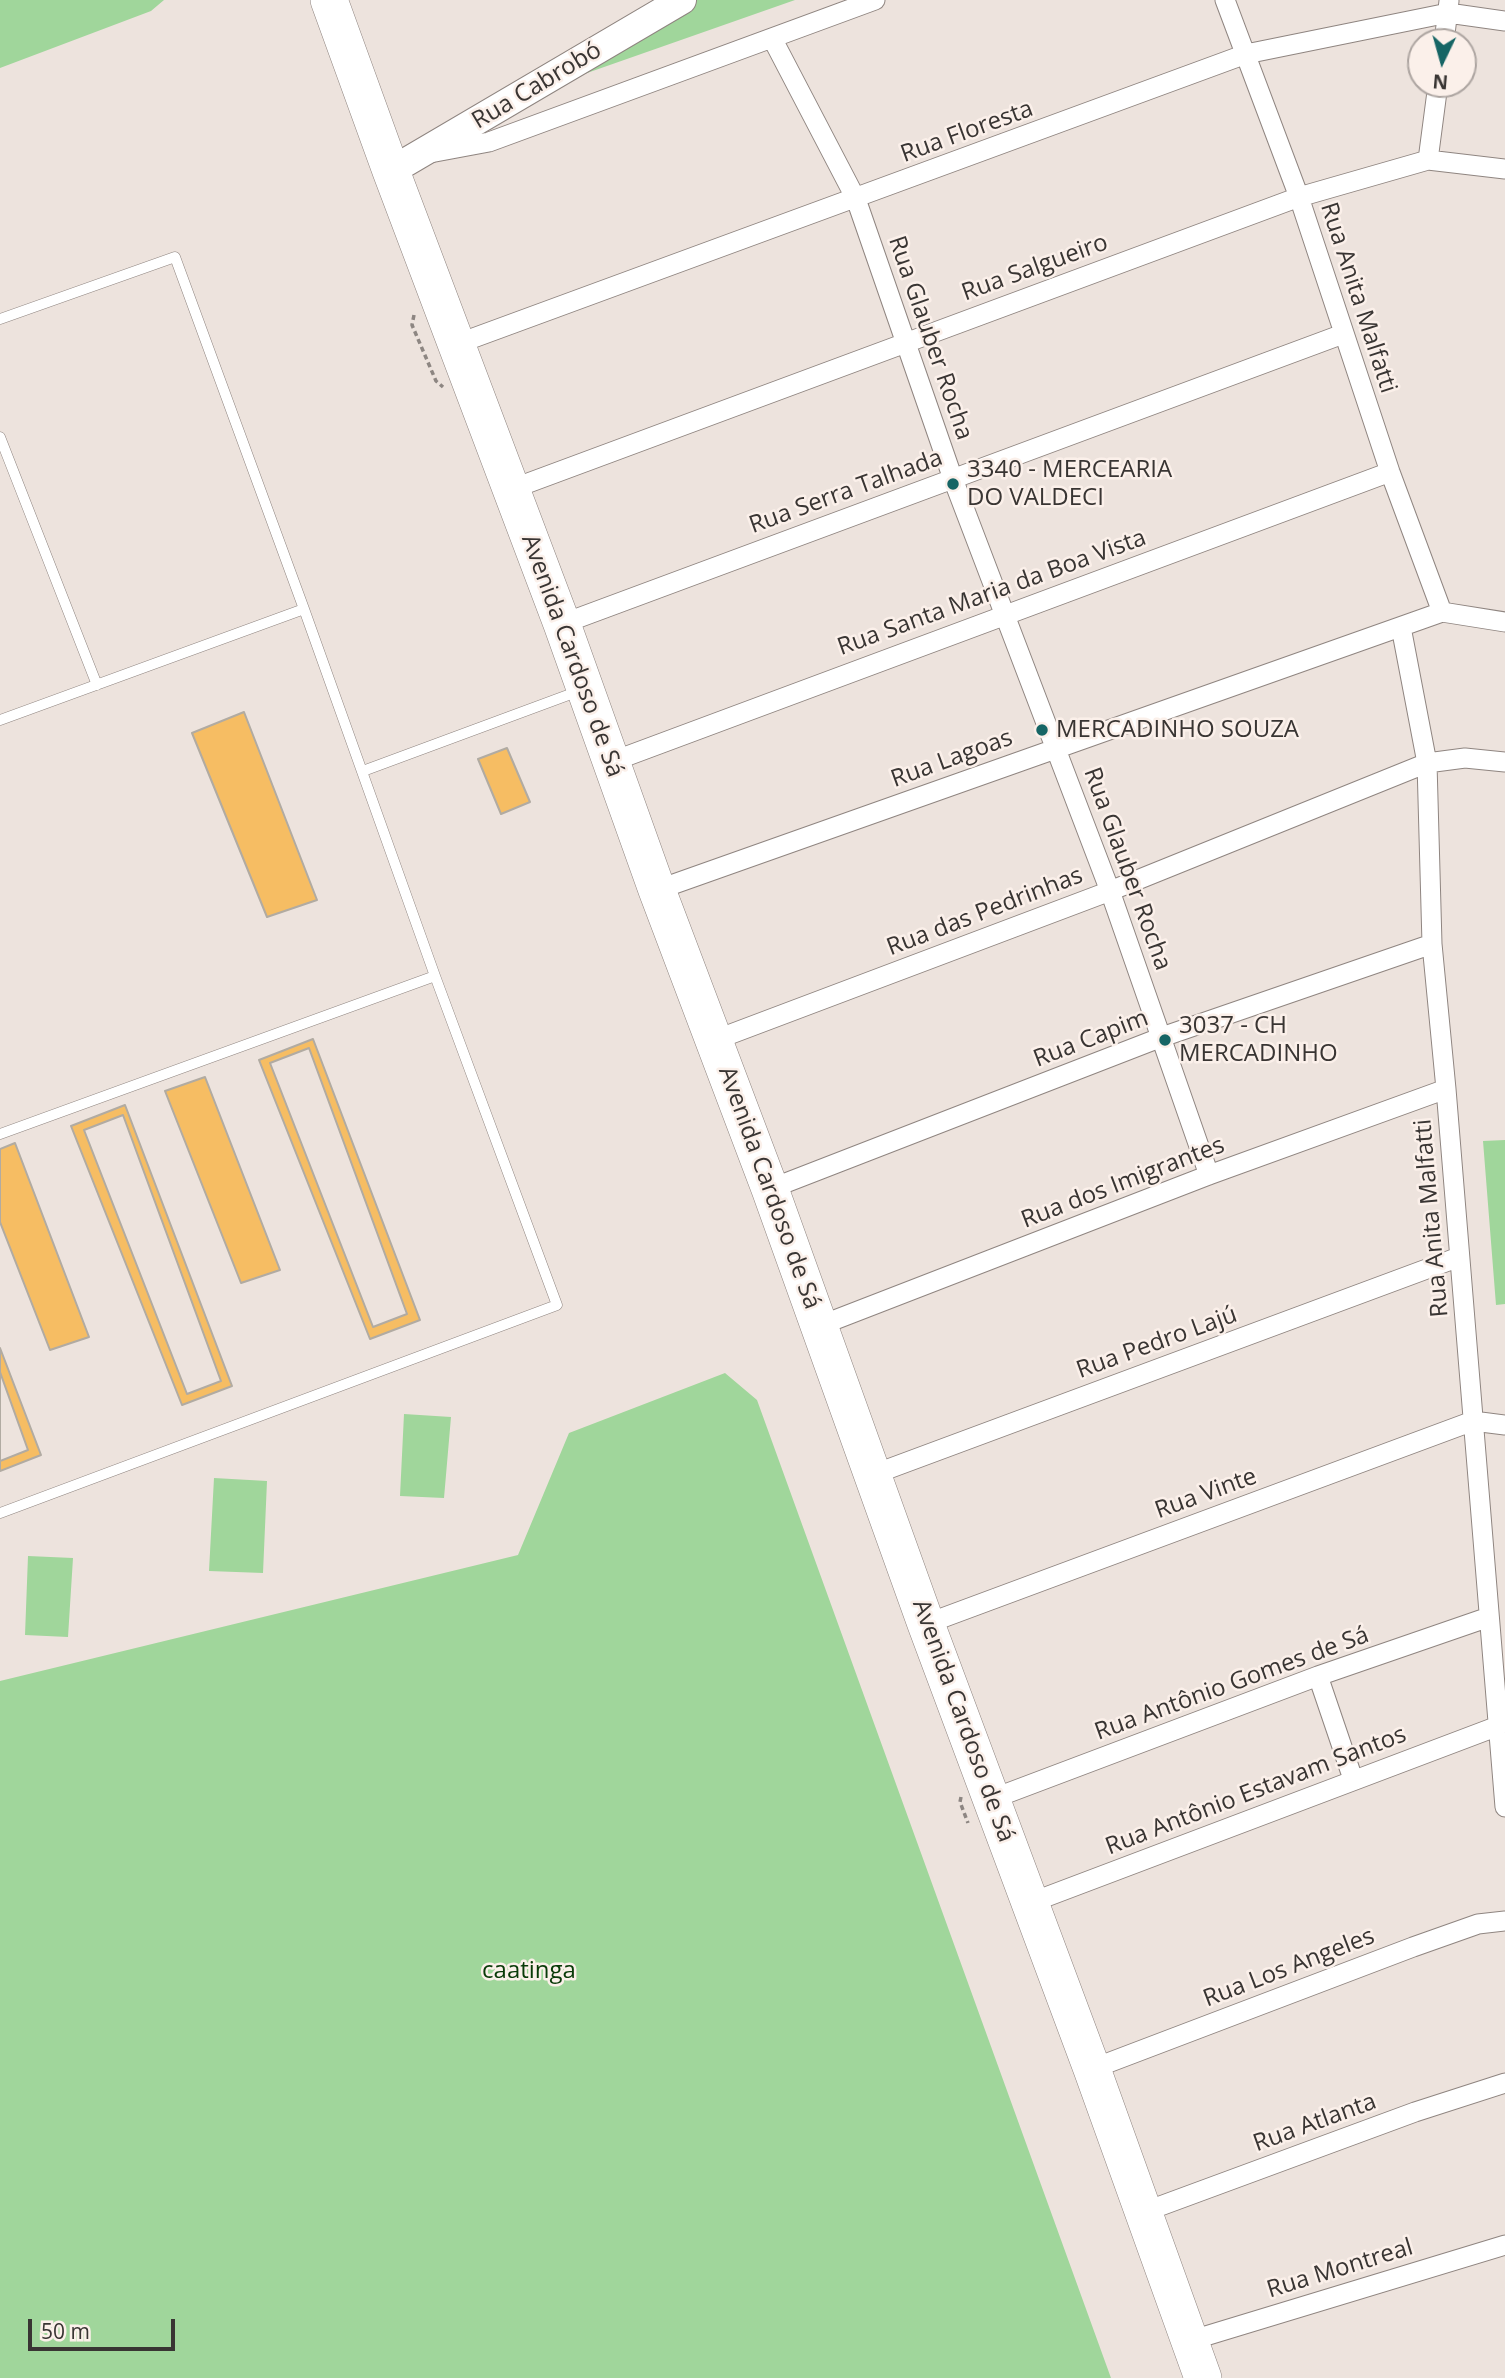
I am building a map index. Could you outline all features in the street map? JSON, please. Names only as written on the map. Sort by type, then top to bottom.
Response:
[{"type":"highway","name":"Avenida Cardoso de Sá","points":[[329,0],[586,688],[657,890],[770,1189],[926,1624],[1092,2069],[1203,2378]]},
{"type":"street","name":"Rua Cabrobó","points":[[391,171],[682,0]]},
{"type":"street","points":[[422,154],[489,142],[875,0]]},
{"type":"street","name":"Rua Anita Malfatti","points":[[1225,0],[1299,197],[1390,472],[1442,612]]},
{"type":"street","points":[[1446,28],[1448,6]]},
{"type":"street","name":"Rua Floresta","points":[[457,344],[1246,54],[1448,6],[1505,21]]},
{"type":"street","name":"Rua Glauber Rocha","points":[[772,38],[856,199],[953,479],[1110,891],[1209,1175]]},
{"type":"street","points":[[1428,160],[1436,98]]},
{"type":"street","name":"Rua Salgueiro","points":[[512,489],[1299,197],[1428,160],[1505,169]]},
{"type":"street","name":"Rua Serra Talhada","points":[[562,624],[1343,334]]},
{"type":"street","name":"Rua Santa Maria da Boa Vista","points":[[611,762],[1390,472]]},
{"type":"street","name":"Rua Lagoas","points":[[657,890],[1442,612],[1505,622]]},
{"type":"street","name":"Rua Anita Malfatti","points":[[1401,627],[1427,763],[1432,944],[1505,1807]]},
{"type":"street","name":"Rua das Pedrinhas","points":[[715,1040],[1110,891],[1427,763],[1465,758],[1505,762]]},
{"type":"street","name":"Rua Capim","points":[[770,1189],[1162,1037],[1432,944]]},
{"type":"street","name":"Rua dos Imigrantes","points":[[819,1326],[1209,1175],[1446,1089]]},
{"type":"street","name":"Rua Pedro Lajú","points":[[872,1475],[1460,1257]]},
{"type":"street","name":"Rua Vinte","points":[[926,1624],[1473,1421],[1505,1425]]},
{"type":"street","name":"Rua Antônio Gomes de Sá","points":[[992,1799],[1318,1676],[1489,1617]]},
{"type":"street","points":[[1318,1676],[1353,1779]]},
{"type":"street","name":"Rua Antônio Estavam Santos","points":[[1030,1903],[1498,1726]]},
{"type":"street","name":"Rua Los Angeles","points":[[1092,2069],[1413,1947],[1478,1924],[1505,1921]]},
{"type":"street","name":"Rua Atlanta","points":[[1144,2212],[1415,2112],[1505,2083]]},
{"type":"street","name":"Rua Montreal","points":[[1189,2341],[1505,2245]]},
{"type":"lane","points":[[0,319],[175,257],[557,1305],[0,1513]]},
{"type":"lane","points":[[0,438],[97,685]]},
{"type":"lane","points":[[0,720],[304,609]]},
{"type":"lane","points":[[363,772],[586,688]]},
{"type":"lane","points":[[0,1134],[435,976]]},
{"type":"green space","points":[[0,0],[164,0],[151,11],[0,68]]},
{"type":"green space","points":[[697,0],[795,0],[530,93]]},
{"type":"green space","points":[[1505,1140],[1505,1304],[1496,1305],[1483,1141]]},
{"type":"green space","name":"caatinga","points":[[725,1373],[757,1400],[1111,2378],[0,2378],[0,1681],[518,1555],[569,1433]]},
{"type":"green space","points":[[404,1414],[451,1417],[444,1498],[400,1496]]},
{"type":"green space","points":[[214,1478],[267,1481],[263,1573],[209,1571]]},
{"type":"green space","points":[[28,1556],[73,1558],[68,1637],[25,1635]]},
{"type":"building","points":[[244,712],[317,900],[267,917],[192,733]]},
{"type":"building","points":[[507,748],[530,802],[501,814],[478,759]]},
{"type":"building","points":[[313,1039],[420,1320],[370,1339],[259,1060]]},
{"type":"building","points":[[309,1048],[407,1314],[373,1327],[270,1063]]},
{"type":"building","points":[[205,1077],[280,1270],[241,1283],[165,1091]]},
{"type":"building","points":[[125,1105],[232,1386],[182,1405],[71,1126]]},
{"type":"building","points":[[123,1115],[221,1381],[187,1394],[84,1130]]},
{"type":"building","points":[[15,1143],[89,1337],[50,1350],[0,1222],[0,1149]]},
{"type":"building","points":[[0,1348],[41,1455],[0,1471]]},
{"type":"building","points":[[0,1372],[28,1450],[0,1461]]},
{"type":"place","name":"3340 - MERCEARIA DO VALDECI","points":[[953,484]]},
{"type":"place","name":"MERCADINHO SOUZA","points":[[1042,730]]},
{"type":"place","name":"3037 - CH MERCADINHO","points":[[1165,1040]]}]
